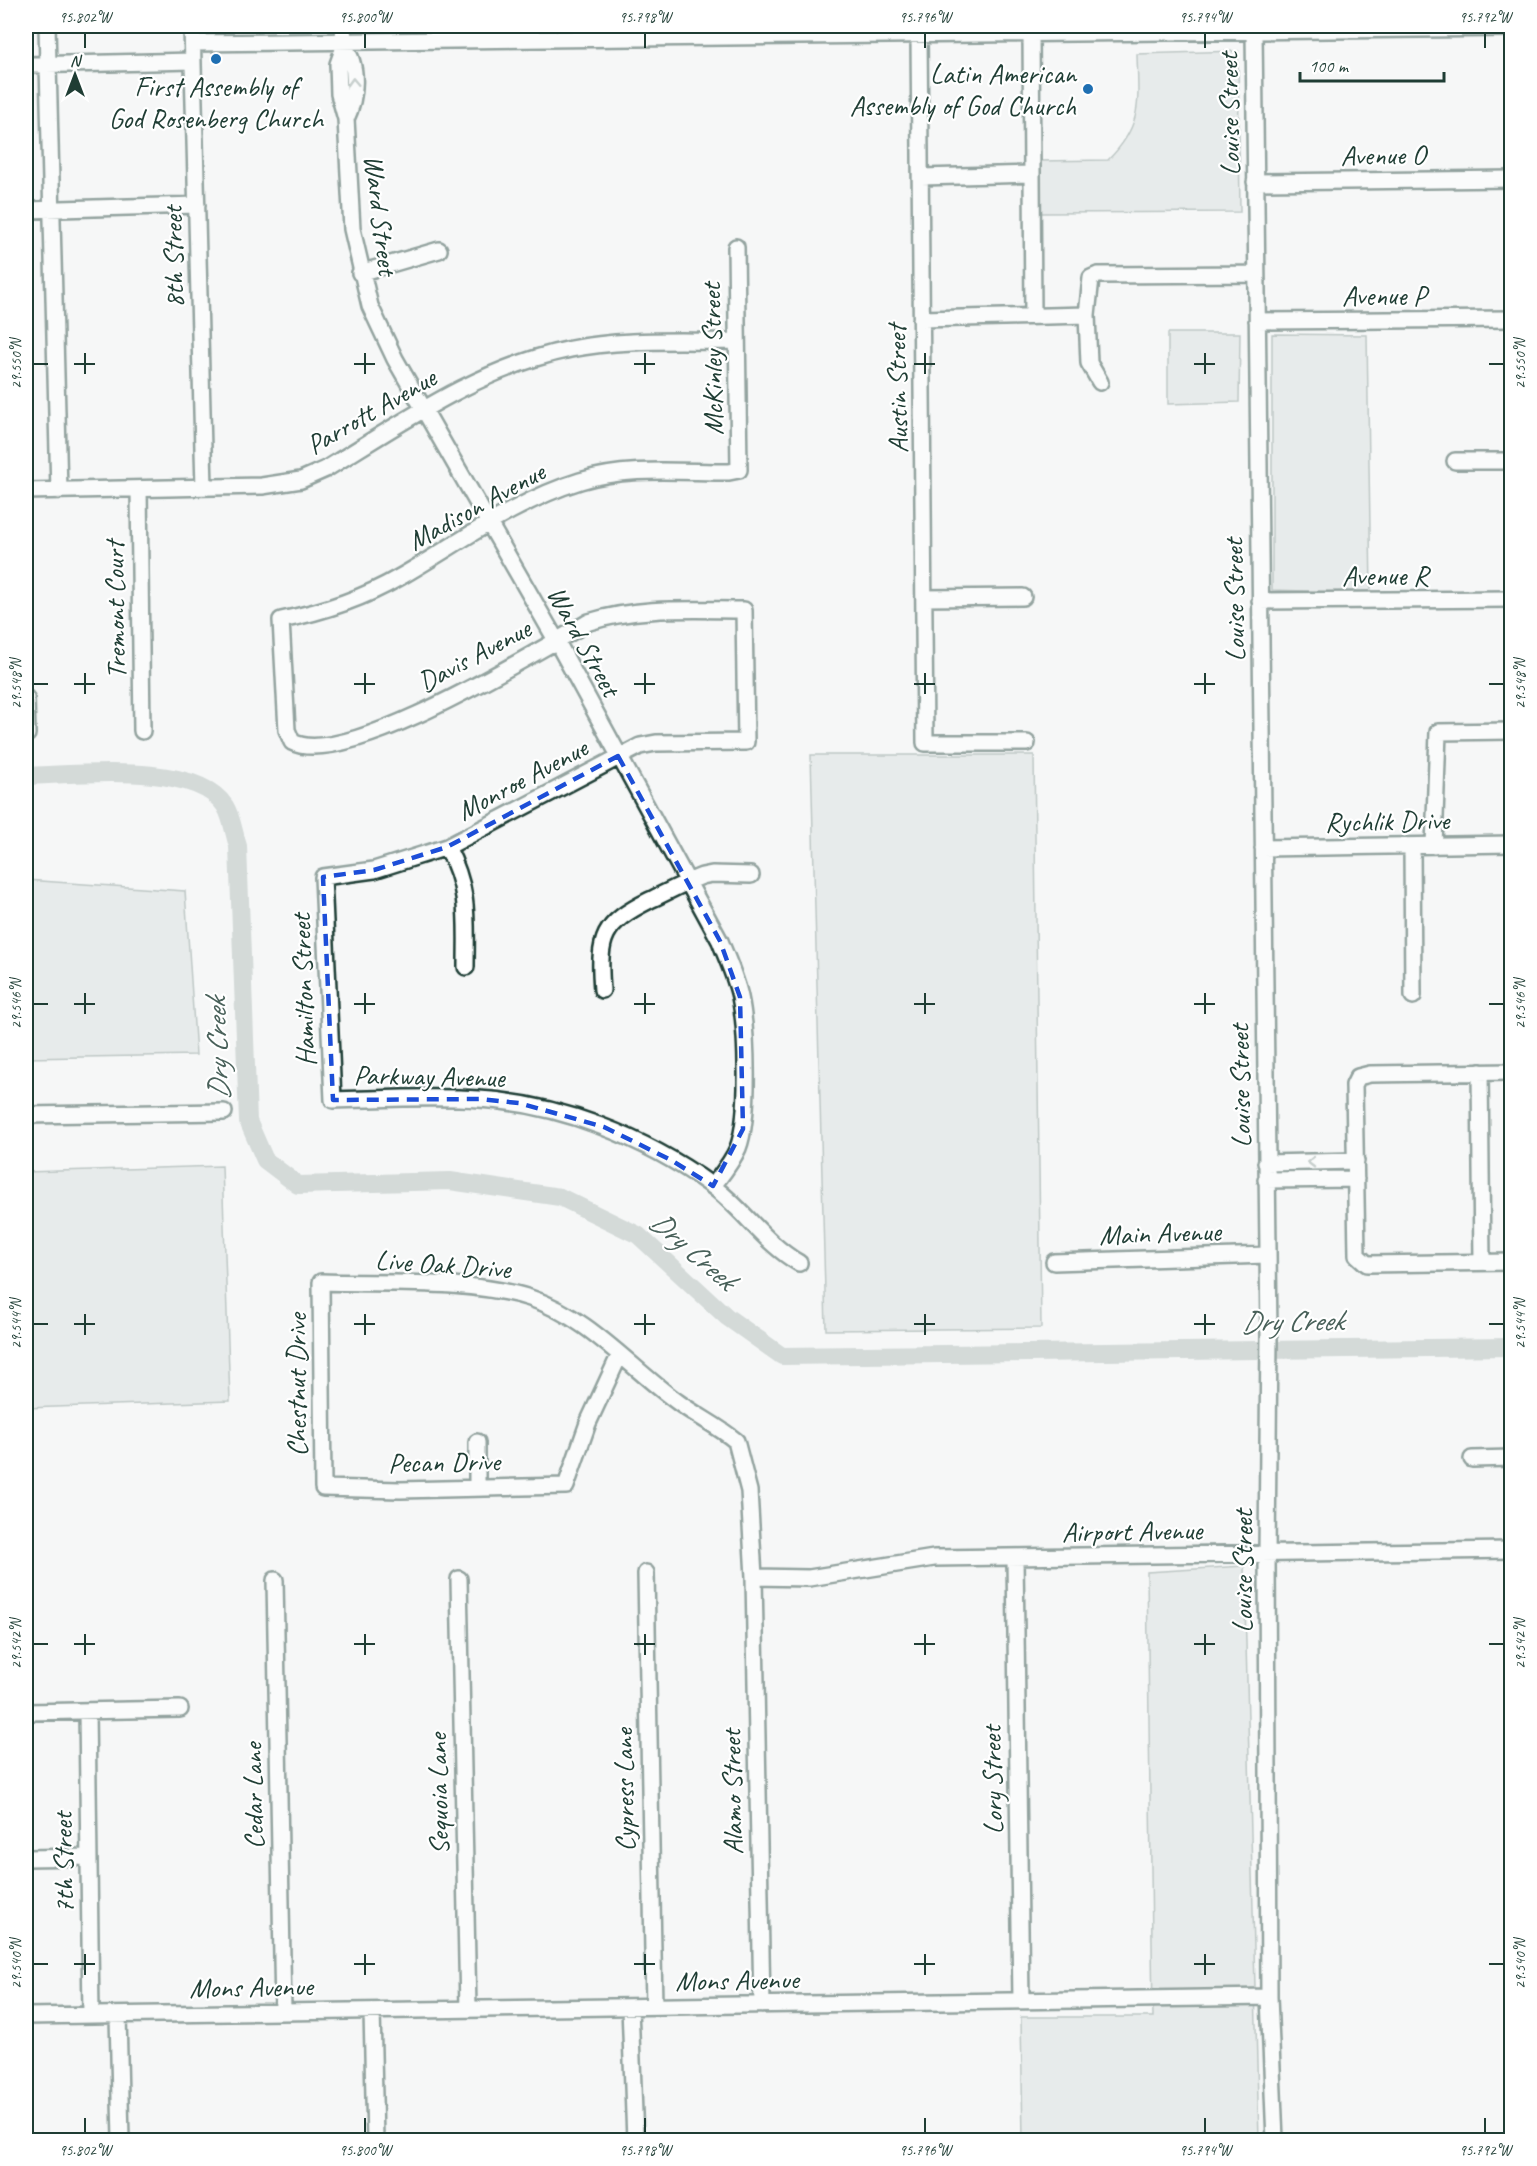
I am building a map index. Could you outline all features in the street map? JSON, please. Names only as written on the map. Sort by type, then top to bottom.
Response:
[{"type":"street","points":[[47,26],[58,491]]},
{"type":"street","name":"8th Street","points":[[192,26],[204,488]]},
{"type":"street","name":"Ward Street","points":[[343,26],[344,44],[352,57],[353,67],[352,107],[346,119],[352,229],[360,273],[370,306],[385,339],[424,410],[556,640],[720,941],[740,998],[745,1049],[744,1129],[737,1149],[713,1186]]},
{"type":"street","points":[[193,43],[344,44],[769,31],[919,34],[1031,33],[1053,29],[1214,28],[1254,30],[1512,27]]},
{"type":"street","name":"Louise Street","points":[[1254,30],[1269,1336],[1267,1554],[1269,1997],[1275,2140]]},
{"type":"street","points":[[1031,33],[1033,316]]},
{"type":"street","name":"Austin Street","points":[[919,34],[925,743],[1027,743]]},
{"type":"street","points":[[26,65],[193,61]]},
{"type":"street","points":[[921,177],[1032,174]]},
{"type":"street","name":"Avenue O","points":[[1255,182],[1512,179]]},
{"type":"street","points":[[26,210],[197,206]]},
{"type":"street","name":"McKinley Street","points":[[736,247],[735,341],[739,470]]},
{"type":"street","points":[[360,273],[439,249]]},
{"type":"street","points":[[1100,382],[1089,363],[1087,315],[1088,283],[1091,278],[1098,275],[1256,274]]},
{"type":"street","points":[[921,319],[1087,315]]},
{"type":"street","name":"Avenue P","points":[[1257,321],[1512,319]]},
{"type":"street","name":"Parrott Avenue","points":[[26,491],[262,486],[301,480],[326,469],[482,378],[529,359],[572,348],[608,344],[735,341]]},
{"type":"street","points":[[1455,461],[1512,461]]},
{"type":"street","name":"Madison Avenue","points":[[299,746],[292,742],[287,730],[281,620],[339,605],[368,593],[398,578],[538,496],[602,475],[739,470]]},
{"type":"street","name":"Tremont Court","points":[[140,489],[142,730]]},
{"type":"street","points":[[924,598],[1023,597]]},
{"type":"street","name":"Avenue R","points":[[1260,601],[1512,599]]},
{"type":"street","name":"Davis Avenue","points":[[299,746],[310,747],[341,742],[387,728],[465,690],[589,622],[623,612],[744,610],[746,742]]},
{"type":"street","points":[[26,698],[27,734]]},
{"type":"street","points":[[1434,846],[1438,732],[1512,731]]},
{"type":"street","name":"Monroe Avenue","points":[[323,877],[375,870],[447,847],[640,746],[656,743],[746,742]]},
{"type":"street","name":"Rychlik Drive","points":[[1263,848],[1512,844]]},
{"type":"street","points":[[1412,846],[1413,996]]},
{"type":"street","points":[[447,847],[460,871],[465,892],[466,967]]},
{"type":"street","points":[[602,990],[602,949],[612,923],[623,914],[688,882],[712,874],[751,875]]},
{"type":"street","name":"Hamilton Street","points":[[323,877],[333,1100]]},
{"type":"street","points":[[1480,1072],[1482,1262]]},
{"type":"street","points":[[1512,1072],[1370,1074],[1358,1077],[1354,1085],[1357,1255],[1360,1260],[1367,1264],[1512,1262]]},
{"type":"street","name":"Parkway Avenue","points":[[333,1100],[479,1099],[519,1103],[614,1131],[671,1160],[713,1186],[780,1252],[799,1263]]},
{"type":"street","points":[[26,1115],[224,1112]]},
{"type":"street","points":[[1266,1163],[1356,1161]]},
{"type":"street","points":[[1266,1180],[1356,1179]]},
{"type":"street","name":"Main Avenue","points":[[1054,1262],[1267,1255]]},
{"type":"street","name":"Live Oak Drive","points":[[321,1282],[450,1286],[504,1292],[555,1308],[591,1329],[619,1356],[679,1403],[736,1441],[749,1491],[754,1577]]},
{"type":"street","name":"Chestnut Drive","points":[[321,1282],[323,1488]]},
{"type":"street","name":"Pecan Drive","points":[[323,1488],[566,1485],[588,1423],[619,1356]]},
{"type":"street","points":[[477,1442],[477,1487]]},
{"type":"street","points":[[1472,1459],[1512,1458]]},
{"type":"street","name":"Airport Avenue","points":[[754,1577],[809,1578],[934,1558],[1015,1559],[1512,1550]]},
{"type":"street","name":"Lory Street","points":[[1015,1559],[1021,2001]]},
{"type":"street","name":"Cypress Lane","points":[[646,1573],[654,2006]]},
{"type":"street","name":"Alamo Street","points":[[754,1577],[762,2005]]},
{"type":"street","name":"Sequoia Lane","points":[[459,1579],[468,2009]]},
{"type":"street","name":"Cedar Lane","points":[[275,1580],[283,2012]]},
{"type":"street","points":[[26,1712],[180,1709]]},
{"type":"street","name":"7th Street","points":[[87,1711],[91,2015]]},
{"type":"street","points":[[26,1858],[89,1857]]},
{"type":"street","name":"Mons Avenue","points":[[26,2016],[1269,1997]]},
{"type":"street","points":[[630,2007],[635,2140]]},
{"type":"street","points":[[372,2011],[375,2140]]},
{"type":"street","points":[[118,2015],[121,2140]]},
{"type":"highlighted area","points":[[618,756],[720,941],[740,997],[743,1129],[713,1186],[671,1160],[604,1127],[519,1103],[479,1099],[333,1100],[323,877],[374,870],[447,847]]},
{"type":"shaded area","points":[[781,26],[1035,26],[783,29]]},
{"type":"shaded area","points":[[1238,51],[1240,212],[1041,213],[1040,161],[1108,160],[1128,135],[1138,98],[1137,54]]},
{"type":"shaded area","points":[[1168,333],[1240,333],[1239,402],[1168,404]]},
{"type":"shaded area","points":[[1272,334],[1367,335],[1371,593],[1272,590]]},
{"type":"shaded area","points":[[811,755],[1034,755],[1041,1328],[826,1330]]},
{"type":"shaded area","points":[[26,880],[185,891],[196,1055],[26,1058]]},
{"type":"shaded area","points":[[222,1166],[230,1401],[26,1408],[26,1172]]},
{"type":"shaded area","points":[[1244,1566],[1259,2140],[1023,2140],[1021,2017],[1153,2017],[1147,1572]]},
{"type":"waterway","name":"Dry Creek","points":[[26,776],[102,773],[162,776],[188,782],[210,791],[225,806],[238,846],[248,1121],[265,1160],[298,1185],[450,1181],[560,1197],[638,1235],[727,1317],[782,1356],[1512,1347]]},
{"type":"place","name":"First Assembly of God Rosenberg Church","points":[[216,59]]},
{"type":"place","name":"Latin American Assembly of God Church","points":[[1088,89]]}]
